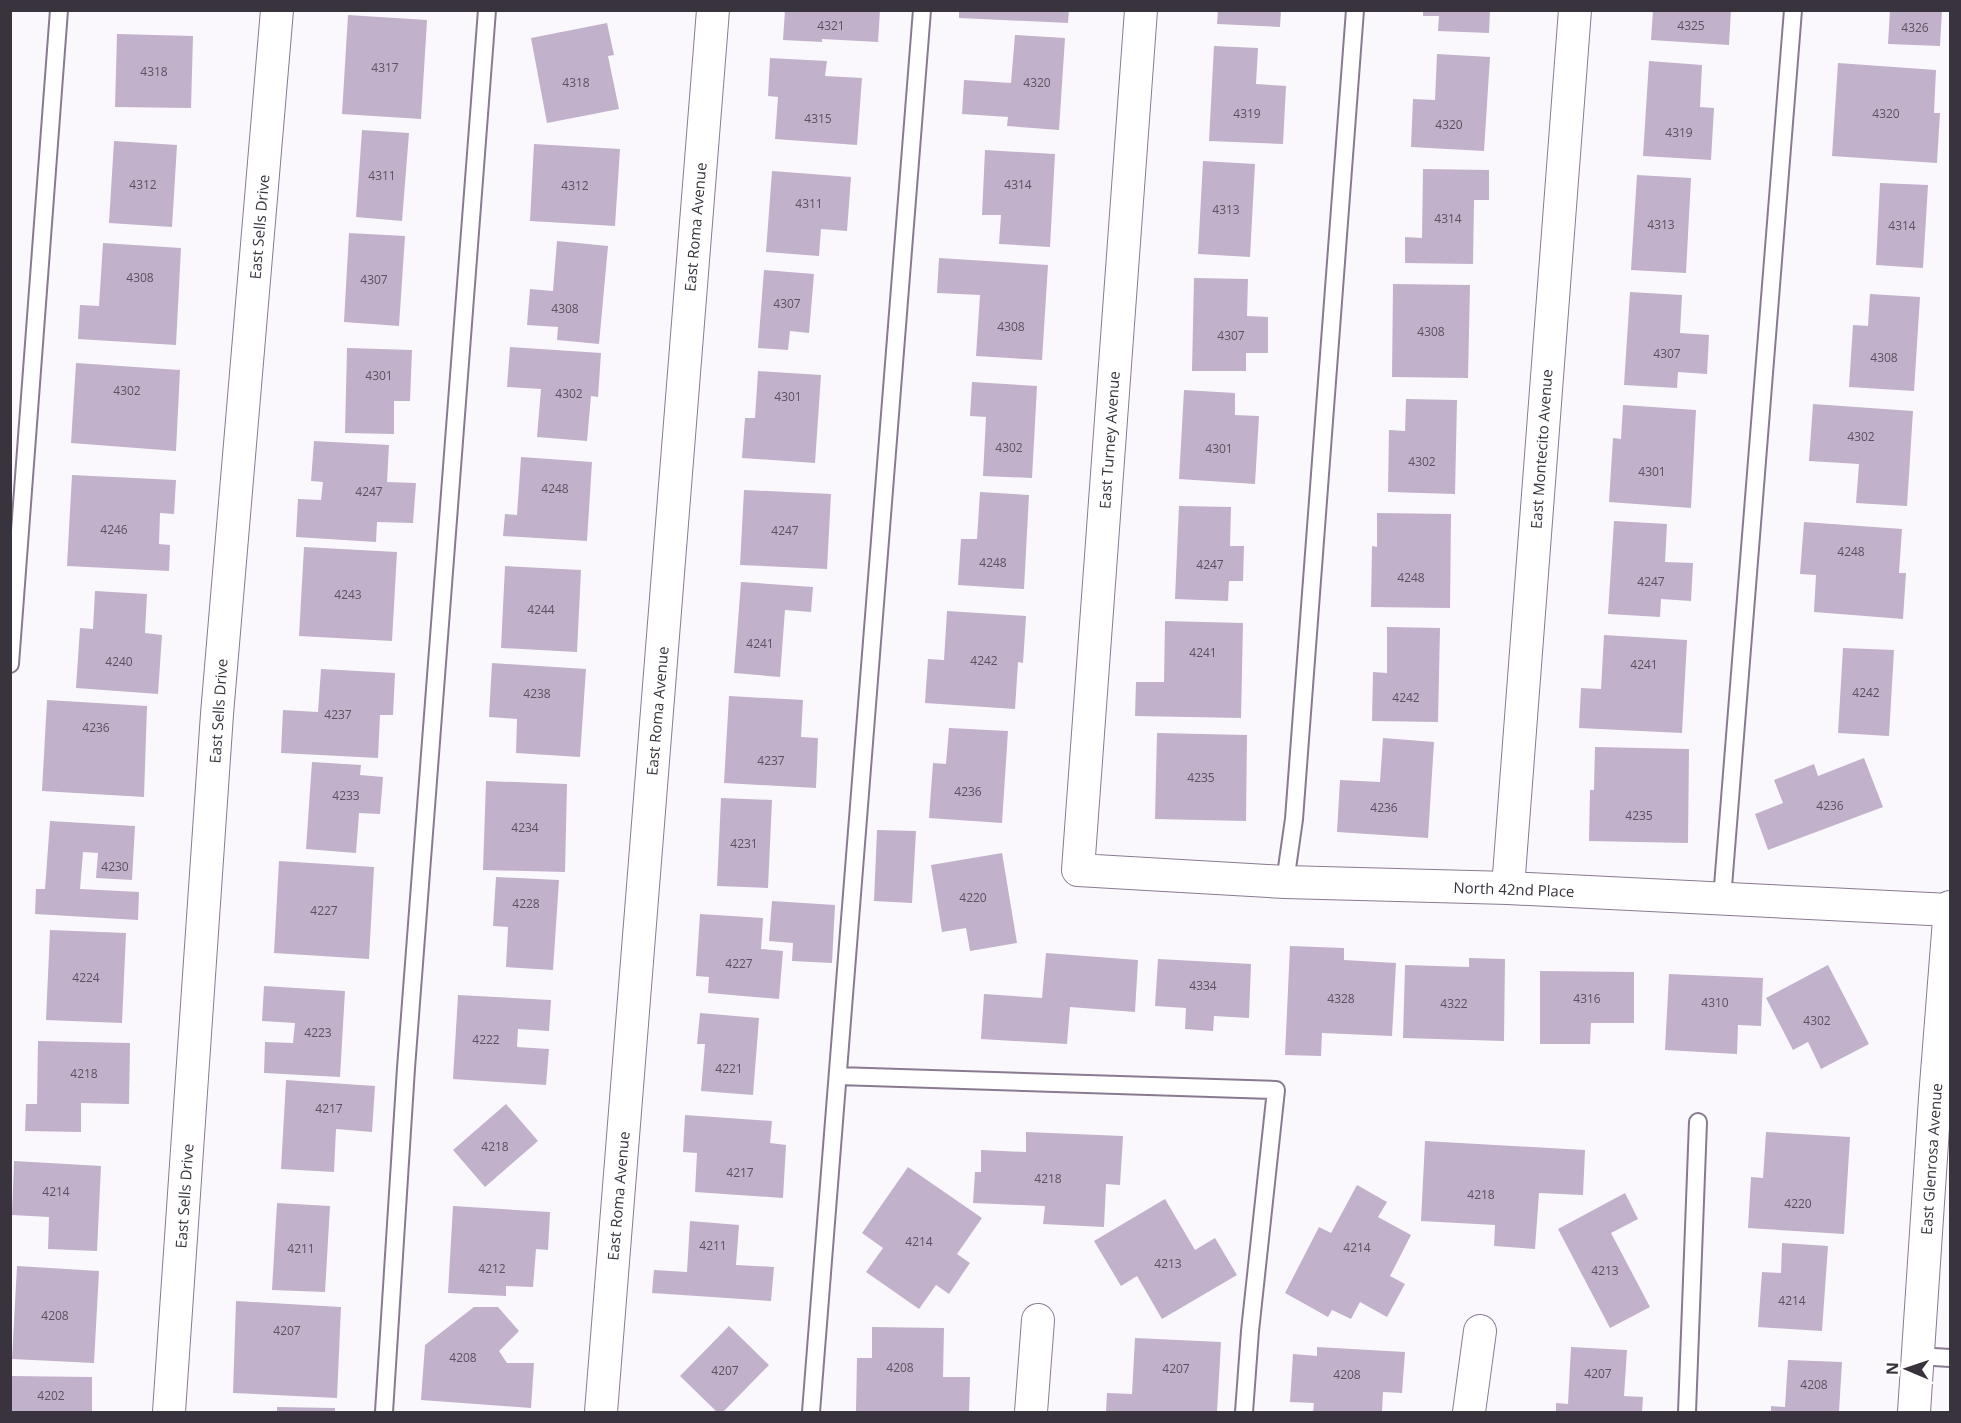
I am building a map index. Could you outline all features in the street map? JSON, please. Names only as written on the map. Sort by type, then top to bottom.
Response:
[{"type":"street","name":"East Sells Drive","points":[[169,1413],[218,702],[278,10]]},
{"type":"street","name":"East Roma Avenue","points":[[601,1413],[713,10]]},
{"type":"street","name":"East Turney Avenue","points":[[1078,870],[1141,10]]},
{"type":"street","name":"East Montecito Avenue","points":[[1508,888],[1575,10]]},
{"type":"street","name":"North 42nd Place","points":[[1078,870],[1285,882],[1508,888],[1950,908]]},
{"type":"street","name":"East Glenrosa Avenue","points":[[1914,1413],[1943,1098],[1950,908]]},
{"type":"street","points":[[1031,1413],[1038,1320]]},
{"type":"street","points":[[1469,1413],[1480,1331]]},
{"type":"lane","points":[[10,664],[59,10]]},
{"type":"lane","points":[[384,1413],[406,1068],[487,10]]},
{"type":"lane","points":[[811,1413],[922,10]]},
{"type":"lane","points":[[1285,882],[1294,819],[1355,10]]},
{"type":"lane","points":[[1722,899],[1793,10]]},
{"type":"lane","points":[[838,1076],[1276,1090],[1250,1331],[1244,1413]]},
{"type":"lane","points":[[1687,1413],[1698,1122]]},
{"type":"lane","points":[[1918,1356],[1950,1358]]},
{"type":"building","points":[[785,10],[880,10],[878,42],[822,39],[822,42],[783,40]]},
{"type":"building","points":[[959,10],[1069,10],[1068,23],[959,18]]},
{"type":"building","points":[[1218,10],[1281,10],[1280,27],[1217,24]]},
{"type":"building","points":[[1423,10],[1490,10],[1489,33],[1438,31],[1439,16],[1423,16]]},
{"type":"building","points":[[1653,10],[1731,10],[1729,45],[1651,40]]},
{"type":"building","points":[[1890,10],[1942,10],[1940,46],[1888,44]]},
{"type":"building","points":[[348,15],[427,20],[421,119],[342,114]]},
{"type":"building","points":[[607,23],[614,55],[608,56],[619,109],[547,123],[531,38]]},
{"type":"building","points":[[117,34],[193,36],[191,108],[115,107]]},
{"type":"building","points":[[1015,35],[1065,38],[1059,130],[1007,126],[1008,117],[962,114],[964,80],[1011,83]]},
{"type":"building","points":[[1214,46],[1258,48],[1256,84],[1286,86],[1283,144],[1209,141]]},
{"type":"building","points":[[1437,54],[1490,57],[1484,151],[1411,147],[1413,99],[1435,100]]},
{"type":"building","points":[[770,58],[827,61],[825,76],[862,78],[857,145],[775,139],[778,97],[768,96]]},
{"type":"building","points":[[1649,61],[1702,65],[1700,107],[1714,108],[1711,160],[1643,156]]},
{"type":"building","points":[[1838,63],[1936,70],[1934,113],[1940,113],[1937,163],[1832,156]]},
{"type":"building","points":[[362,130],[409,133],[402,221],[356,217]]},
{"type":"building","points":[[114,141],[177,145],[172,227],[109,223]]},
{"type":"building","points":[[534,144],[620,149],[615,226],[530,221]]},
{"type":"building","points":[[985,150],[1055,154],[1050,247],[999,244],[1001,215],[982,215]]},
{"type":"building","points":[[1203,161],[1255,164],[1250,257],[1198,254]]},
{"type":"building","points":[[1423,169],[1489,170],[1489,200],[1474,200],[1473,264],[1405,263],[1405,237],[1422,238]]},
{"type":"building","points":[[772,171],[851,177],[847,231],[821,229],[819,256],[766,252]]},
{"type":"building","points":[[1637,175],[1691,178],[1686,273],[1631,270]]},
{"type":"building","points":[[1880,183],[1928,185],[1923,268],[1876,265]]},
{"type":"building","points":[[349,233],[405,236],[399,326],[344,322]]},
{"type":"building","points":[[557,241],[608,246],[599,344],[557,340],[558,327],[527,325],[530,289],[553,291]]},
{"type":"building","points":[[103,243],[181,248],[176,345],[78,339],[80,305],[99,306]]},
{"type":"building","points":[[939,258],[1048,265],[1042,360],[976,356],[980,295],[937,293]]},
{"type":"building","points":[[764,270],[814,274],[809,333],[790,331],[788,350],[758,348]]},
{"type":"building","points":[[1194,278],[1248,279],[1247,316],[1268,317],[1268,353],[1246,353],[1246,371],[1192,371]]},
{"type":"building","points":[[1393,284],[1470,285],[1468,378],[1392,377]]},
{"type":"building","points":[[1630,292],[1682,295],[1680,333],[1709,335],[1707,374],[1678,372],[1677,388],[1624,385]]},
{"type":"building","points":[[1870,294],[1920,297],[1914,391],[1849,387],[1853,325],[1868,326]]},
{"type":"building","points":[[510,347],[601,353],[598,397],[591,396],[587,441],[537,437],[541,389],[507,387]]},
{"type":"building","points":[[347,348],[412,350],[410,401],[394,401],[394,434],[345,433]]},
{"type":"building","points":[[76,363],[180,370],[176,451],[71,443]]},
{"type":"building","points":[[758,371],[821,375],[815,463],[742,458],[745,418],[755,418]]},
{"type":"building","points":[[972,382],[1037,386],[1032,478],[983,476],[986,417],[970,416]]},
{"type":"building","points":[[1184,390],[1235,393],[1235,415],[1259,416],[1255,484],[1179,479]]},
{"type":"building","points":[[1406,399],[1457,400],[1455,494],[1388,492],[1389,430],[1405,431]]},
{"type":"building","points":[[1813,404],[1913,411],[1907,506],[1856,503],[1859,464],[1809,461]]},
{"type":"building","points":[[1623,405],[1696,410],[1691,508],[1609,502],[1613,438],[1621,439]]},
{"type":"building","points":[[314,441],[389,445],[387,482],[416,483],[413,523],[377,522],[376,542],[296,537],[298,499],[321,500],[323,482],[311,481]]},
{"type":"building","points":[[521,457],[592,462],[587,541],[503,536],[505,514],[517,515]]},
{"type":"building","points":[[72,475],[176,480],[174,514],[160,513],[159,544],[170,545],[169,571],[67,566]]},
{"type":"building","points":[[744,490],[831,494],[827,569],[740,565]]},
{"type":"building","points":[[980,492],[1029,495],[1024,589],[958,585],[961,539],[977,539]]},
{"type":"building","points":[[1179,506],[1231,507],[1230,546],[1244,546],[1243,581],[1229,581],[1228,601],[1175,599]]},
{"type":"building","points":[[1377,513],[1451,514],[1450,608],[1371,607],[1372,546],[1377,547]]},
{"type":"building","points":[[1614,521],[1667,524],[1665,562],[1693,563],[1691,601],[1661,599],[1660,617],[1608,614]]},
{"type":"building","points":[[1804,522],[1902,529],[1899,573],[1906,573],[1903,619],[1814,612],[1816,575],[1800,574]]},
{"type":"building","points":[[304,547],[397,552],[392,641],[299,636]]},
{"type":"building","points":[[505,566],[581,570],[577,652],[501,648]]},
{"type":"building","points":[[741,582],[813,587],[811,612],[785,610],[780,677],[734,673]]},
{"type":"building","points":[[95,591],[147,594],[145,633],[162,635],[158,694],[76,688],[80,628],[93,629]]},
{"type":"building","points":[[947,611],[1026,616],[1023,663],[1018,662],[1015,709],[925,703],[928,659],[944,660]]},
{"type":"building","points":[[1165,621],[1243,623],[1241,718],[1135,716],[1136,682],[1164,682]]},
{"type":"building","points":[[1387,627],[1440,628],[1438,722],[1372,721],[1373,672],[1387,673]]},
{"type":"building","points":[[1604,635],[1687,640],[1682,733],[1579,728],[1581,688],[1601,689]]},
{"type":"building","points":[[1843,648],[1894,650],[1889,736],[1838,733]]},
{"type":"building","points":[[492,663],[586,669],[580,757],[516,753],[517,719],[489,717]]},
{"type":"building","points":[[321,669],[395,673],[393,715],[380,715],[378,758],[281,753],[283,710],[318,712]]},
{"type":"building","points":[[729,696],[803,700],[801,737],[818,738],[816,788],[724,783]]},
{"type":"building","points":[[47,700],[147,706],[144,797],[42,791]]},
{"type":"building","points":[[949,728],[1008,731],[1002,823],[929,818],[933,763],[946,764]]},
{"type":"building","points":[[1157,733],[1247,735],[1246,821],[1155,819]]},
{"type":"building","points":[[1383,738],[1434,742],[1428,838],[1337,832],[1340,780],[1380,782]]},
{"type":"building","points":[[1595,747],[1689,749],[1688,843],[1589,841],[1590,790],[1594,790]]},
{"type":"building","points":[[1864,758],[1883,807],[1768,850],[1755,814],[1783,803],[1774,780],[1814,764],[1818,776]]},
{"type":"building","points":[[312,762],[361,765],[360,775],[383,777],[380,814],[359,813],[356,853],[306,849]]},
{"type":"building","points":[[486,781],[567,784],[565,872],[483,870]]},
{"type":"building","points":[[721,798],[772,800],[768,888],[717,886]]},
{"type":"building","points":[[50,821],[135,826],[132,880],[96,878],[98,853],[83,852],[80,889],[139,892],[138,920],[35,914],[36,889],[45,889]]},
{"type":"building","points":[[877,830],[916,831],[912,903],[874,901]]},
{"type":"building","points":[[1002,853],[1017,943],[970,951],[966,928],[942,932],[931,865]]},
{"type":"building","points":[[279,861],[374,867],[369,959],[274,953]]},
{"type":"building","points":[[496,877],[559,880],[553,970],[506,967],[508,927],[493,926]]},
{"type":"building","points":[[772,901],[835,905],[832,963],[792,961],[793,943],[769,941]]},
{"type":"building","points":[[700,914],[763,918],[761,949],[783,951],[779,999],[708,993],[709,977],[696,976]]},
{"type":"building","points":[[50,930],[126,933],[122,1023],[46,1020]]},
{"type":"building","points":[[1290,946],[1344,948],[1344,960],[1396,963],[1392,1036],[1322,1033],[1321,1056],[1285,1055]]},
{"type":"building","points":[[1046,953],[1138,960],[1135,1012],[1070,1007],[1067,1044],[981,1039],[984,994],[1042,998]]},
{"type":"building","points":[[1469,958],[1505,959],[1504,1041],[1403,1038],[1405,965],[1469,967]]},
{"type":"building","points":[[1158,959],[1251,964],[1249,1018],[1214,1016],[1213,1031],[1185,1029],[1186,1008],[1155,1006]]},
{"type":"building","points":[[1828,965],[1869,1044],[1821,1069],[1808,1042],[1793,1050],[1766,998]]},
{"type":"building","points":[[1540,971],[1634,972],[1634,1023],[1591,1023],[1590,1044],[1540,1044]]},
{"type":"building","points":[[1669,974],[1763,978],[1761,1026],[1738,1025],[1737,1054],[1665,1050]]},
{"type":"building","points":[[264,986],[345,991],[340,1077],[264,1073],[265,1042],[293,1043],[295,1023],[262,1021]]},
{"type":"building","points":[[458,995],[551,1000],[549,1031],[518,1029],[517,1047],[549,1049],[546,1085],[453,1079]]},
{"type":"building","points":[[700,1013],[759,1018],[753,1095],[701,1091],[705,1044],[697,1044]]},
{"type":"building","points":[[38,1041],[130,1043],[129,1104],[81,1103],[81,1132],[25,1131],[26,1104],[37,1104]]},
{"type":"building","points":[[286,1080],[375,1086],[372,1132],[336,1129],[334,1172],[281,1169]]},
{"type":"building","points":[[506,1104],[538,1141],[485,1187],[453,1150]]},
{"type":"building","points":[[685,1115],[772,1121],[770,1143],[786,1145],[783,1198],[695,1192],[697,1153],[683,1152]]},
{"type":"building","points":[[1026,1132],[1123,1136],[1120,1185],[1106,1184],[1104,1227],[1043,1224],[1045,1206],[973,1203],[975,1172],[981,1172],[981,1150],[1026,1152]]},
{"type":"building","points":[[1766,1132],[1850,1137],[1844,1234],[1748,1228],[1751,1177],[1763,1178]]},
{"type":"building","points":[[1425,1141],[1585,1150],[1583,1195],[1539,1193],[1535,1249],[1494,1246],[1495,1225],[1421,1221]]},
{"type":"building","points":[[14,1161],[101,1166],[97,1251],[48,1249],[49,1217],[12,1215]]},
{"type":"building","points":[[908,1167],[982,1218],[957,1254],[970,1263],[949,1294],[936,1285],[919,1309],[866,1272],[883,1248],[862,1233]]},
{"type":"building","points":[[1357,1185],[1387,1202],[1378,1217],[1411,1235],[1390,1276],[1405,1284],[1387,1317],[1360,1302],[1351,1319],[1332,1310],[1328,1317],[1285,1293],[1319,1227],[1331,1233]]},
{"type":"building","points":[[1625,1193],[1638,1219],[1611,1233],[1650,1307],[1610,1328],[1558,1229]]},
{"type":"building","points":[[1165,1199],[1195,1250],[1215,1238],[1237,1275],[1162,1319],[1137,1276],[1121,1286],[1094,1241]]},
{"type":"building","points":[[277,1203],[330,1206],[325,1292],[272,1290]]},
{"type":"building","points":[[453,1206],[550,1212],[548,1250],[536,1249],[533,1287],[506,1286],[506,1296],[448,1293]]},
{"type":"building","points":[[690,1221],[739,1225],[736,1265],[774,1267],[771,1301],[652,1293],[654,1270],[687,1272]]},
{"type":"building","points":[[1782,1243],[1828,1246],[1822,1331],[1758,1327],[1762,1272],[1781,1273]]},
{"type":"building","points":[[17,1266],[99,1271],[94,1363],[12,1359]]},
{"type":"building","points":[[236,1301],[341,1307],[337,1398],[233,1393]]},
{"type":"building","points":[[474,1307],[498,1307],[519,1331],[499,1351],[507,1363],[534,1363],[531,1408],[421,1400],[425,1345]]},
{"type":"building","points":[[729,1326],[769,1365],[723,1412],[717,1412],[680,1376]]},
{"type":"building","points":[[872,1327],[944,1328],[943,1377],[970,1377],[969,1412],[856,1412],[857,1358],[872,1358]]},
{"type":"building","points":[[1135,1338],[1221,1342],[1217,1412],[1106,1412],[1107,1393],[1132,1394]]},
{"type":"building","points":[[1317,1347],[1405,1352],[1402,1393],[1383,1392],[1382,1412],[1313,1412],[1314,1403],[1290,1402],[1293,1354],[1317,1356]]},
{"type":"building","points":[[1571,1347],[1627,1350],[1624,1396],[1643,1397],[1642,1412],[1556,1412],[1556,1403],[1568,1404]]},
{"type":"building","points":[[1788,1360],[1842,1362],[1839,1412],[1771,1412],[1771,1406],[1785,1407]]},
{"type":"building","points":[[10,1376],[92,1377],[92,1412],[10,1412]]},
{"type":"building","points":[[277,1407],[335,1408],[335,1412],[277,1412]]}]
